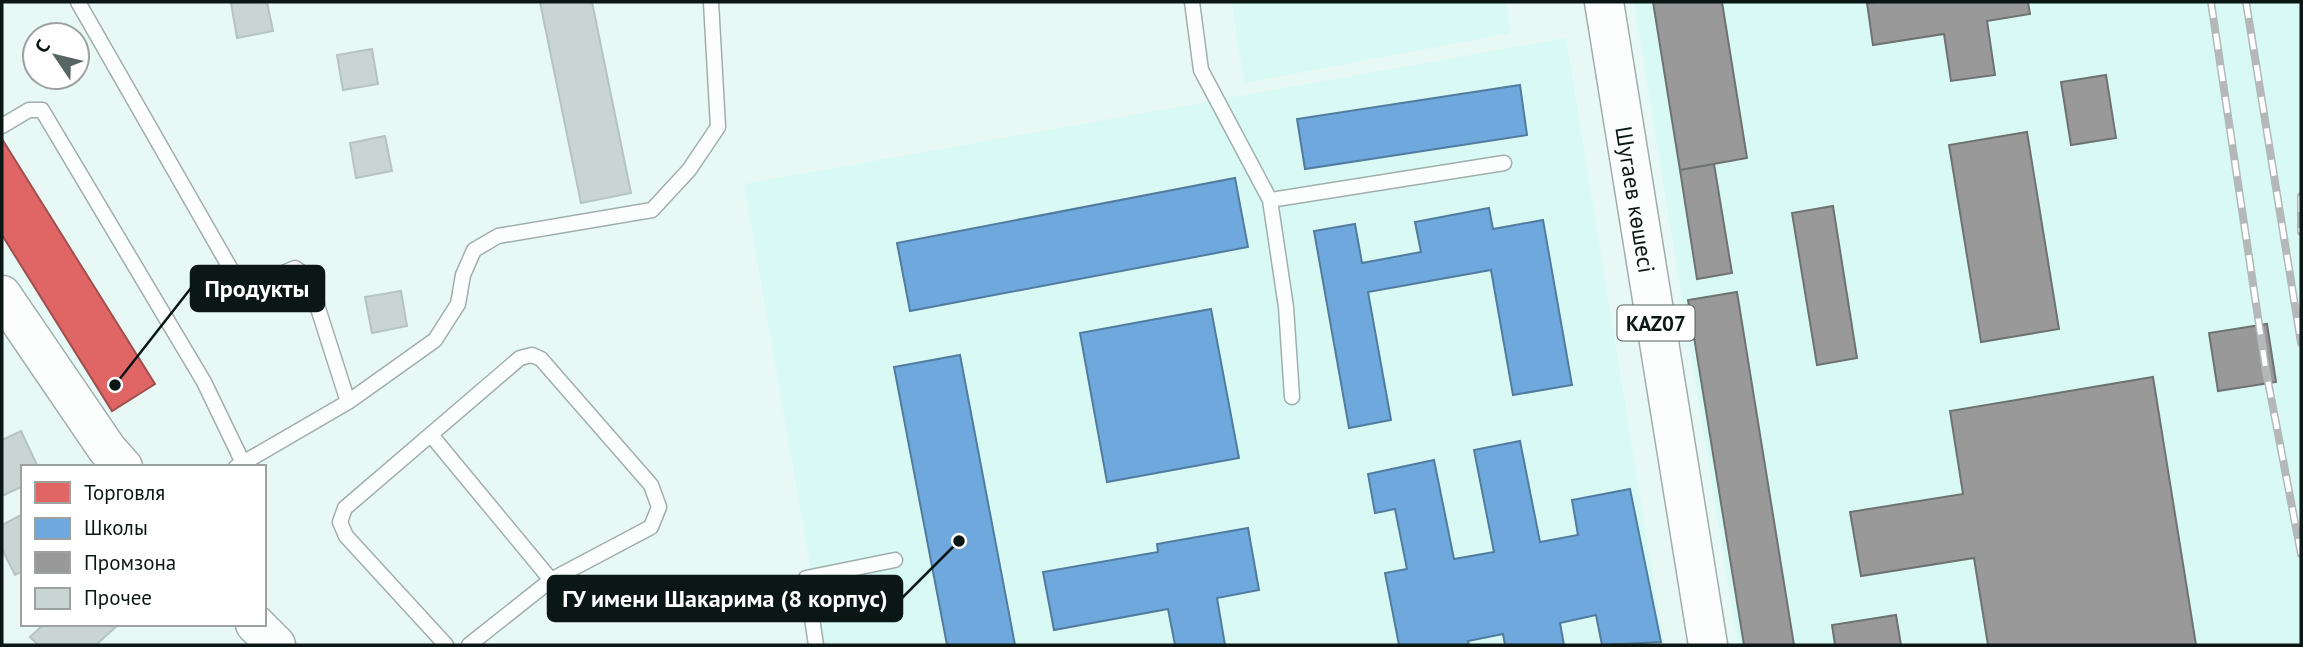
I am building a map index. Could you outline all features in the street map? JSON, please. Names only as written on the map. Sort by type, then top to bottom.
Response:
[{"type":"main road","name":"Шугаев көшесі","points":[[1604,2],[1708,645]]},
{"type":"main road","points":[[2,295],[107,449],[121,465]]},
{"type":"main road","points":[[257,626],[276,645]]},
{"type":"lane","points":[[78,2],[233,272],[259,283],[295,268],[308,277],[348,402]]},
{"type":"lane","points":[[2,126],[29,110],[42,110],[204,382],[239,465],[348,402],[435,340],[458,304],[463,275],[474,250],[498,236],[652,210],[690,170],[718,127],[711,2]]},
{"type":"lane","points":[[1192,2],[1201,70],[1270,200],[1286,307],[1292,397]]},
{"type":"lane","points":[[1270,200],[1504,163]]},
{"type":"lane","points":[[446,645],[346,536],[340,522],[345,508],[520,358],[532,355],[541,359],[651,485],[659,507],[652,527],[551,580],[469,645]]},
{"type":"lane","points":[[430,435],[551,580]]},
{"type":"lane","points":[[817,645],[806,578],[895,560]]},
{"type":"shaded area","points":[[1232,2],[1506,2],[1511,33],[1244,83]]},
{"type":"shaded area","points":[[1634,2],[2301,2],[2301,645],[1738,645]]},
{"type":"shaded area","points":[[1566,38],[1664,645],[824,645],[744,184]]},
{"type":"building: Торговля","points":[[2,139],[155,384],[112,411],[2,235]]},
{"type":"building: Школы","points":[[1520,85],[1527,135],[1305,169],[1297,119]]},
{"type":"building: Школы","points":[[1235,178],[1248,247],[910,311],[897,243]]},
{"type":"building: Школы","points":[[1489,208],[1493,229],[1543,220],[1572,385],[1513,395],[1491,270],[1368,292],[1391,420],[1349,428],[1314,231],[1355,224],[1362,263],[1421,252],[1415,222]]},
{"type":"building: Школы","points":[[1211,309],[1239,458],[1107,482],[1080,333]]},
{"type":"building: Школы","points":[[960,355],[1015,645],[947,645],[894,367]]},
{"type":"building: Школы","points":[[1520,441],[1540,542],[1578,535],[1572,500],[1630,489],[1661,642],[1602,645],[1596,615],[1560,623],[1564,645],[1505,645],[1503,634],[1468,641],[1469,645],[1399,645],[1385,573],[1407,569],[1395,509],[1375,513],[1368,474],[1434,460],[1454,559],[1494,552],[1474,450]]},
{"type":"building: Школы","points":[[1248,528],[1259,590],[1217,598],[1225,645],[1175,645],[1168,609],[1054,630],[1043,572],[1158,552],[1157,544]]},
{"type":"building: Промзона","points":[[1653,2],[1722,2],[1747,158],[1680,170]]},
{"type":"building: Промзона","points":[[2028,2],[2030,14],[1987,21],[1995,75],[1951,81],[1944,34],[1873,45],[1867,3]]},
{"type":"building: Промзона","points":[[2106,75],[2116,138],[2071,145],[2061,82]]},
{"type":"building: Промзона","points":[[2027,132],[2059,329],[1981,342],[1949,145]]},
{"type":"building: Промзона","points":[[1714,164],[1732,273],[1697,279],[1680,170]]},
{"type":"building: Промзона","points":[[1833,206],[1857,358],[1817,365],[1792,213]]},
{"type":"building: Промзона","points":[[1737,292],[1794,645],[1744,645],[1688,300]]},
{"type":"building: Промзона","points":[[2267,324],[2276,382],[2218,391],[2209,333]]},
{"type":"building: Промзона","points":[[2153,377],[2196,645],[1988,645],[1974,558],[1861,576],[1850,512],[1963,494],[1950,411]]},
{"type":"building: Промзона","points":[[1896,615],[1901,645],[1835,645],[1832,625]]},
{"type":"building: Прочее","points":[[267,2],[273,31],[237,38],[231,3]]},
{"type":"building: Прочее","points":[[540,2],[592,2],[631,193],[581,203]]},
{"type":"building: Прочее","points":[[372,49],[378,84],[343,90],[337,55]]},
{"type":"building: Прочее","points":[[385,136],[392,171],[356,178],[350,143]]},
{"type":"building: Прочее","points":[[401,291],[407,326],[372,333],[365,297]]},
{"type":"building: Прочее","points":[[21,431],[37,465],[21,465],[21,487],[2,496],[2,440]]},
{"type":"building: Прочее","points":[[21,515],[21,572],[15,575],[2,549],[2,525]]},
{"type":"building: Прочее","points":[[42,626],[117,626],[96,645],[38,645],[30,637]]},
{"type":"railway","points":[[2211,2],[2266,371],[2301,554]]},
{"type":"railway","points":[[2246,2],[2301,343]]},
{"type":"railway","points":[[2301,196],[2301,232]]},
{"type":"place","name":"Продукты","points":[[115,385]]},
{"type":"place","name":"ГУ имени Шакарима (8 корпус)","points":[[959,541]]}]
